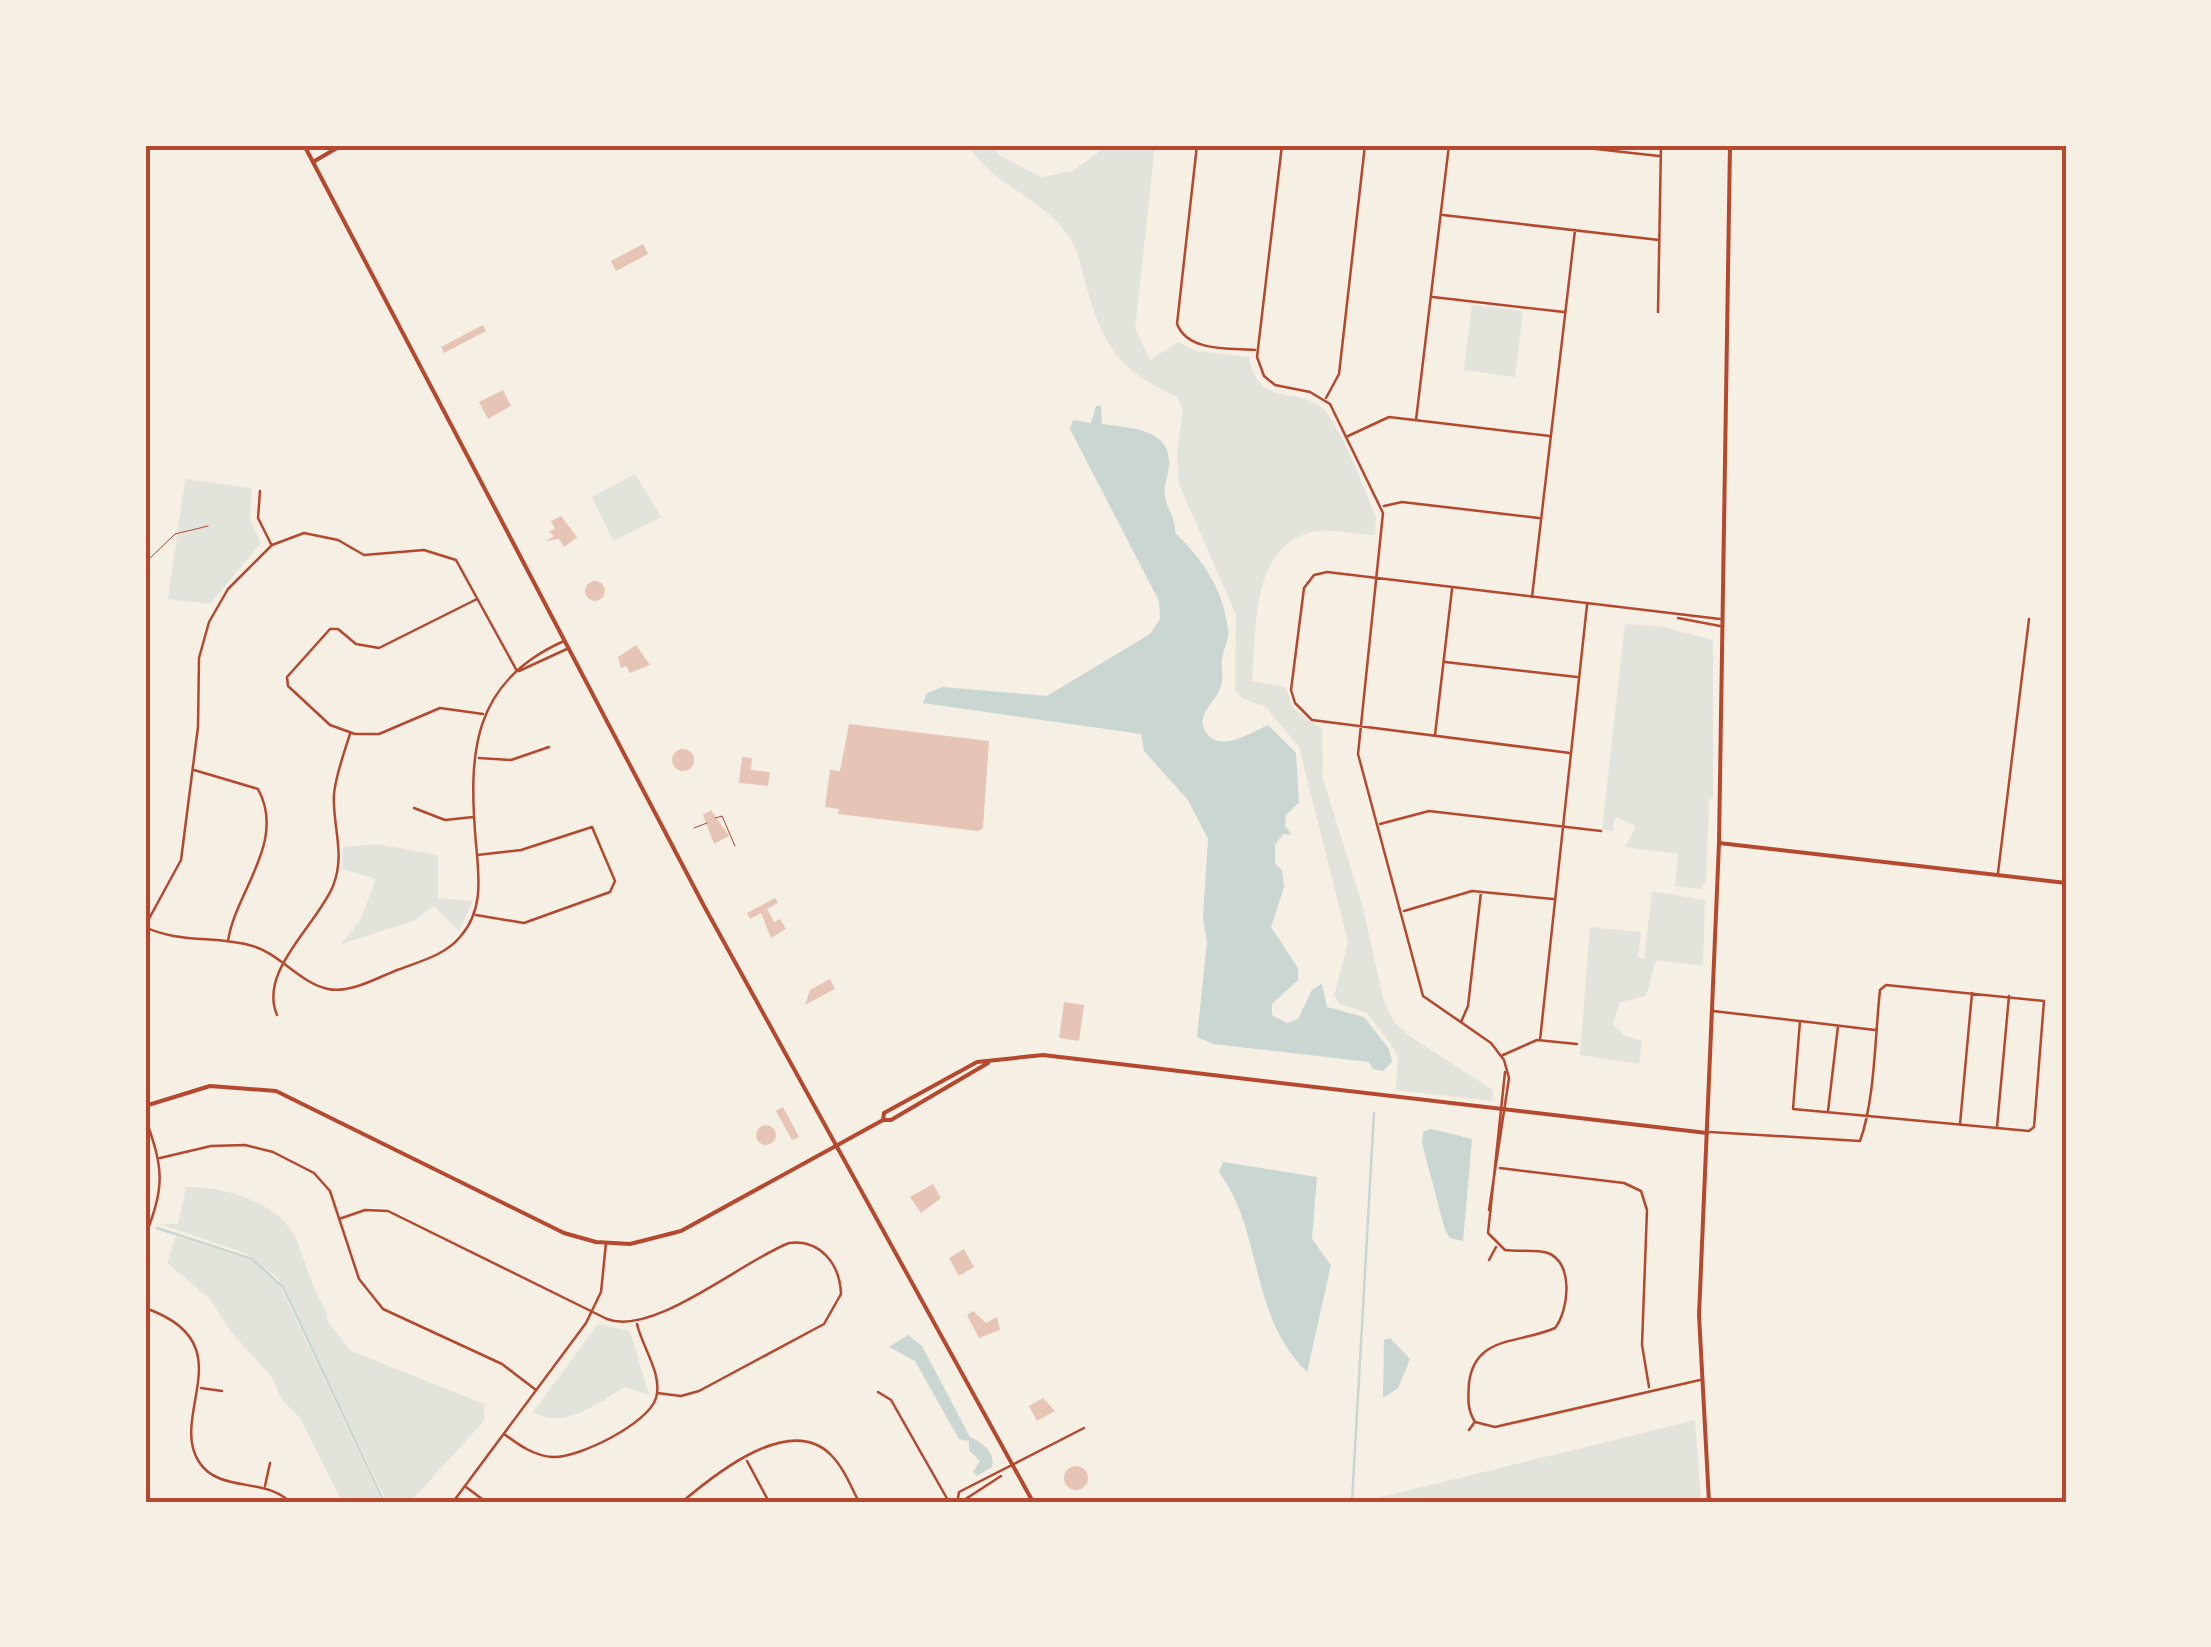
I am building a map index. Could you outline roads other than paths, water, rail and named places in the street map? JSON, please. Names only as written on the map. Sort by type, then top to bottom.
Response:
[{"type":"main road","points":[[313,162],[342,145]]},
{"type":"main road","points":[[1709,1502],[1700,1297],[1718,843],[1730,145]]},
{"type":"main road","points":[[307,146],[569,648],[836,1146],[1033,1502]]},
{"type":"main road","points":[[1718,843],[2066,883]]},
{"type":"main road","points":[[145,1106],[210,1086],[276,1091],[556,1229],[606,1244],[639,1243],[681,1231],[883,1120],[891,1120],[988,1063],[1054,1055],[1707,1133]]},
{"type":"street","points":[[1197,145],[1177,324],[1184,338],[1195,343],[1256,350]]},
{"type":"street","points":[[1282,145],[1256,350],[1264,376],[1275,385],[1325,400],[1381,507],[1384,526],[1360,768],[1404,911],[1423,996],[1491,1043],[1502,1056],[1506,1111],[1489,1210]]},
{"type":"street","points":[[1325,400],[1339,374],[1365,145]]},
{"type":"street","points":[[1416,420],[1449,145]]},
{"type":"street","points":[[1560,145],[1661,156]]},
{"type":"street","points":[[1658,312],[1661,145]]},
{"type":"street","points":[[1441,215],[1659,240]]},
{"type":"street","points":[[1532,598],[1575,230]]},
{"type":"street","points":[[1432,296],[1566,312]]},
{"type":"street","points":[[1347,436],[1388,417],[1551,436]]},
{"type":"street","points":[[260,490],[258,518],[272,545]]},
{"type":"street","points":[[1381,507],[1402,502],[1541,518]]},
{"type":"street","points":[[517,671],[466,572],[440,552],[374,557],[338,540],[308,533],[272,545],[228,589],[209,622],[199,658],[193,770],[181,860],[145,927],[175,936],[263,950],[324,988],[342,990],[436,955],[457,941],[480,896],[474,817],[484,714],[492,696],[517,671],[565,640]]},
{"type":"street","points":[[1570,753],[1312,720],[1295,703],[1292,681],[1302,594],[1308,581],[1322,572],[1720,622]]},
{"type":"street","points":[[1435,737],[1452,586]]},
{"type":"street","points":[[480,598],[379,648],[356,644],[338,629],[330,630],[287,677],[288,686],[330,725],[350,734],[379,734],[440,708],[484,714]]},
{"type":"street","points":[[1540,1040],[1587,605]]},
{"type":"street","points":[[1998,875],[2028,619]]},
{"type":"street","points":[[517,671],[524,672],[569,648]]},
{"type":"street","points":[[1444,662],[1578,678]]},
{"type":"street","points":[[277,1015],[272,993],[284,965],[328,897],[339,868],[334,794],[350,734]]},
{"type":"street","points":[[477,758],[512,760],[549,747]]},
{"type":"street","points":[[193,770],[258,789],[262,797],[262,852],[257,871],[235,911],[227,942]]},
{"type":"street","points":[[414,808],[444,820],[474,817]]},
{"type":"street","points":[[1379,825],[1429,811],[1601,831]]},
{"type":"street","points":[[474,914],[524,924],[614,887],[592,827],[521,850],[478,855]]},
{"type":"street","points":[[1404,911],[1481,891],[1554,899]]},
{"type":"street","points":[[1460,1023],[1468,1006],[1481,891]]},
{"type":"street","points":[[1707,1133],[1854,1144],[1862,1136],[1865,1117],[1875,1030],[1884,985],[2043,999],[2045,1020],[2034,1127],[2029,1131],[1865,1117],[1792,1108],[1800,1021]]},
{"type":"street","points":[[1960,1125],[1972,992]]},
{"type":"street","points":[[1997,1128],[2009,996]]},
{"type":"street","points":[[1712,1011],[1875,1030]]},
{"type":"street","points":[[1827,1113],[1838,1026]]},
{"type":"street","points":[[1502,1056],[1540,1040],[1577,1044]]},
{"type":"street","points":[[1496,1246],[1488,1233],[1489,1210],[1498,1110],[1506,1071]]},
{"type":"street","points":[[145,1117],[160,1158],[162,1187],[145,1238]]},
{"type":"street","points":[[160,1158],[227,1145],[268,1150],[319,1177],[359,1279],[383,1309],[502,1364],[536,1390]]},
{"type":"street","points":[[1499,1168],[1624,1183],[1642,1189],[1647,1210],[1642,1362],[1649,1388]]},
{"type":"street","points":[[338,1219],[366,1210],[388,1210],[615,1322],[637,1323],[788,1243],[809,1243],[822,1251],[841,1285],[836,1309],[824,1324],[700,1391],[681,1396],[657,1393]]},
{"type":"street","points":[[453,1502],[592,1312],[605,1272],[606,1244]]},
{"type":"street","points":[[1489,1260],[1496,1246]]},
{"type":"street","points":[[1496,1246],[1547,1253],[1562,1260],[1566,1276],[1564,1310],[1561,1325],[1491,1346],[1477,1355],[1467,1402],[1475,1422],[1485,1427],[1504,1426],[1649,1388],[1702,1380]]},
{"type":"street","points":[[145,1308],[184,1332],[196,1354],[200,1388],[192,1439],[197,1460],[220,1479],[265,1488],[290,1502]]},
{"type":"street","points":[[504,1434],[544,1456],[574,1454],[645,1416],[657,1393],[657,1379],[637,1323]]},
{"type":"street","points":[[200,1388],[222,1392]]},
{"type":"street","points":[[878,1392],[891,1400],[950,1502],[964,1500],[994,1482],[1001,1473]]},
{"type":"street","points":[[1469,1430],[1475,1422]]},
{"type":"street","points":[[958,1498],[959,1492],[1084,1428]]},
{"type":"street","points":[[682,1502],[746,1460],[786,1441],[812,1444],[835,1460],[859,1502]]},
{"type":"street","points":[[746,1460],[769,1502]]},
{"type":"street","points":[[265,1488],[270,1463]]},
{"type":"street","points":[[465,1486],[486,1502]]},
{"type":"lane","points":[[715,818],[722,816],[735,846]]},
{"type":"lane","points":[[694,828],[707,823]]},
{"type":"waterway","points":[[1352,1502],[1374,1113]]},
{"type":"waterway","points":[[157,1228],[252,1259],[283,1287],[384,1502]]}]
